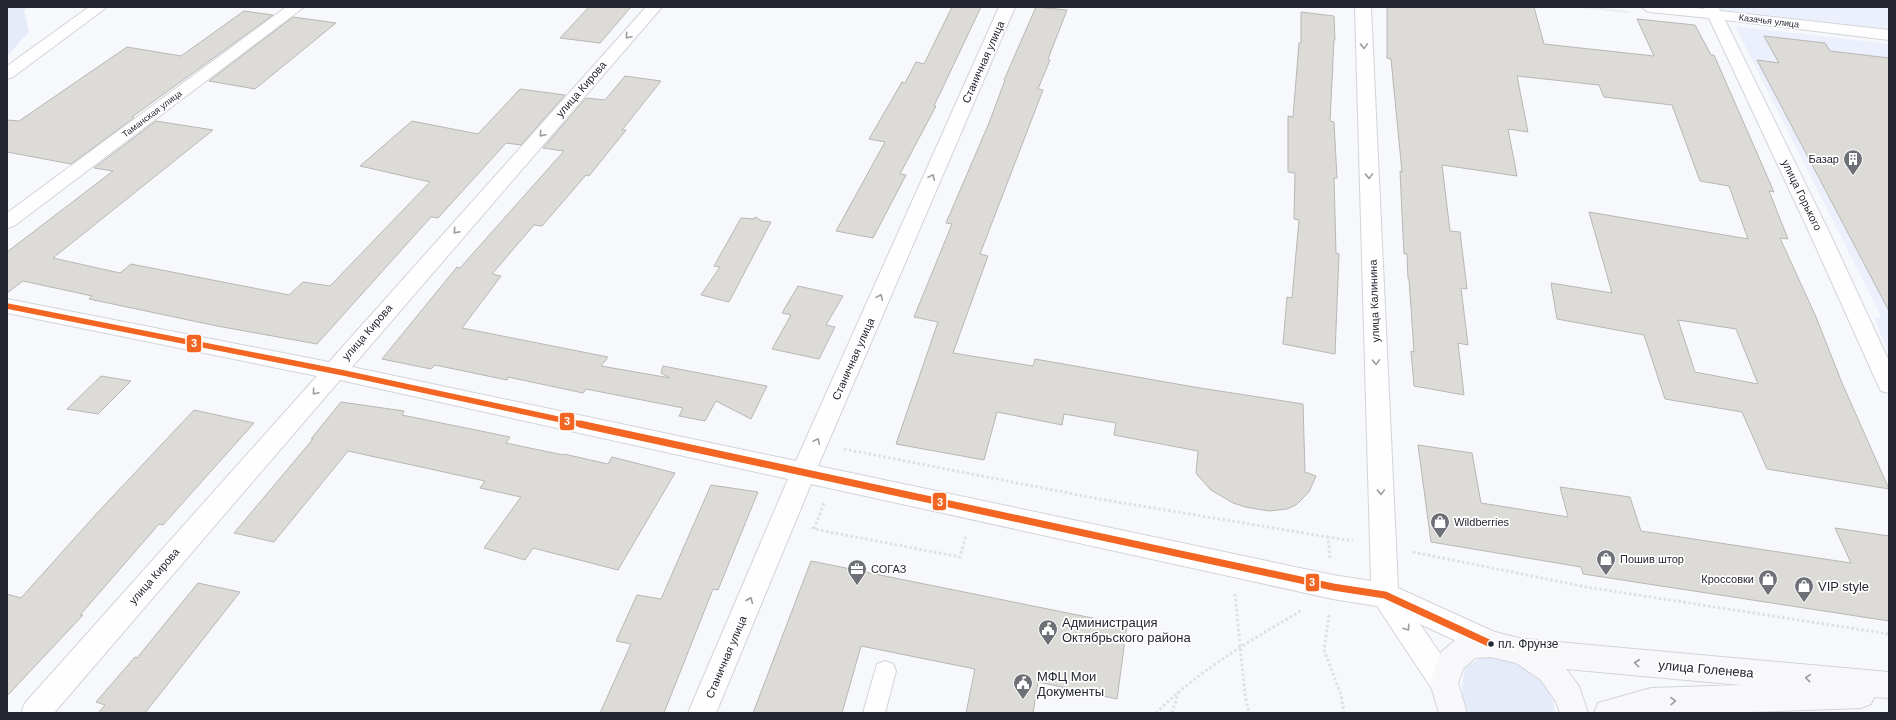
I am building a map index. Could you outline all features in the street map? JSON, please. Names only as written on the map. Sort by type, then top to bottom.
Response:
[{"type":"main road","points":[[1453,713],[1444,683],[1451,661],[1469,646],[1491,644],[1523,652],[1551,671],[1569,696],[1574,713]]},
{"type":"main road","name":"улица Голенева","points":[[1523,652],[1889,685]]},
{"type":"main road","points":[[1608,713],[1651,702],[1889,694]]},
{"type":"street","points":[[7,74],[99,7]]},
{"type":"street","name":"Таманская улица","points":[[7,222],[296,7]]},
{"type":"street","name":"улица Кирова","points":[[35,713],[333,371],[654,7]]},
{"type":"street","name":"Станичная улица","points":[[702,713],[803,472],[1007,7]]},
{"type":"street","name":"улица Калинина","points":[[1363,7],[1385,595]]},
{"type":"street","name":"Казачья улица","points":[[1650,7],[1713,11],[1889,35]]},
{"type":"street","name":"улица Горького","points":[[1713,11],[1820,234],[1887,380]]},
{"type":"street","points":[[7,306],[333,371],[1333,587],[1385,595],[1491,644]]},
{"type":"street","points":[[1385,595],[1444,683]]},
{"type":"lane","points":[[874,713],[885,671]]},
{"type":"path","points":[[844,449],[1099,500],[1383,546],[1586,587],[1889,634]]},
{"type":"path","points":[[814,529],[960,557],[966,534],[973,536]]},
{"type":"path","points":[[1328,537],[1333,587],[1324,650],[1341,695],[1344,713]]},
{"type":"path","points":[[1234,586],[1245,695],[1249,713]]},
{"type":"path","points":[[1156,713],[1179,690],[1221,659],[1308,606],[1333,587]]},
{"type":"path","points":[[1172,713],[1179,690]]},
{"type":"shaded area","points":[[7,7],[28,7],[24,10],[29,32],[7,56]]},
{"type":"shaded area","points":[[1720,7],[1889,7],[1889,29],[1722,10]]},
{"type":"shaded area","name":"Базар","points":[[1735,26],[1889,44],[1889,354],[1874,317],[1882,318]]},
{"type":"shaded area","points":[[1498,657],[1517,663],[1524,667],[1543,683],[1552,697],[1554,713],[1470,713],[1464,703],[1462,691],[1465,668],[1480,658]]},
{"type":"building","points":[[589,7],[631,7],[600,43],[560,38]]},
{"type":"building","points":[[952,7],[981,7],[934,106],[936,106],[900,174],[906,175],[873,238],[836,231],[885,142],[869,139],[902,82],[905,83],[916,62],[924,64]]},
{"type":"building","points":[[1036,7],[1067,10],[1048,59],[1050,60],[1038,89],[1043,90],[980,254],[988,256],[953,353],[1033,366],[1035,359],[1194,387],[1303,404],[1305,472],[1316,476],[1309,492],[1296,505],[1287,509],[1269,511],[1245,507],[1233,503],[1211,490],[1196,473],[1198,451],[1114,435],[1116,423],[1064,414],[1062,425],[997,412],[984,460],[896,444],[938,322],[914,317],[952,224],[946,223],[989,123],[1004,80]]},
{"type":"building","points":[[1387,7],[1534,7],[1544,44],[1654,56],[1637,19],[1695,25],[1711,55],[1714,55],[1774,192],[1769,191],[1788,239],[1780,238],[1816,317],[1842,383],[1889,489],[1767,469],[1742,412],[1665,399],[1644,335],[1557,319],[1551,283],[1612,293],[1589,212],[1748,239],[1729,186],[1700,181],[1672,105],[1604,97],[1599,85],[1517,76],[1528,132],[1508,129],[1517,176],[1442,165],[1450,231],[1460,232],[1467,289],[1461,288],[1468,345],[1458,343],[1464,395],[1414,386],[1411,351],[1414,352],[1409,279],[1407,254],[1404,254],[1400,171],[1402,172],[1391,59],[1387,58]],"holes":[[[1678,320],[1736,329],[1758,384],[1695,372]]]},
{"type":"building","points":[[244,11],[273,15],[132,117],[134,118],[71,164],[7,152],[7,120],[19,121],[127,47],[181,56]]},
{"type":"building","points":[[1301,12],[1334,16],[1335,40],[1330,121],[1334,122],[1337,178],[1334,178],[1336,253],[1339,254],[1335,354],[1283,344],[1287,297],[1292,298],[1299,220],[1294,219],[1295,173],[1288,172],[1288,116],[1293,117],[1299,43],[1301,43]]},
{"type":"building","points":[[293,17],[336,23],[255,89],[209,81]]},
{"type":"building","name":"Базар","points":[[1764,36],[1825,43],[1830,51],[1889,58],[1889,311],[1757,60],[1779,63]]},
{"type":"building","points":[[625,76],[661,81],[622,130],[626,130],[589,176],[586,175],[542,226],[534,225],[492,274],[501,276],[462,328],[608,357],[601,366],[670,378],[661,373],[663,366],[767,386],[751,419],[716,401],[705,421],[679,416],[683,408],[586,389],[583,393],[508,377],[507,380],[435,365],[431,369],[382,359],[457,267],[460,268],[564,151],[543,148],[586,98],[605,100]]},
{"type":"building","points":[[520,89],[565,95],[521,145],[506,143],[438,218],[431,217],[317,344],[217,326],[89,299],[92,296],[23,281],[7,293],[7,252],[113,171],[94,168],[156,121],[213,130],[53,258],[120,273],[131,264],[289,295],[303,282],[330,286],[430,182],[360,166],[412,121],[478,134]]},
{"type":"building","points":[[755,217],[762,221],[771,222],[729,302],[701,295],[720,267],[714,266],[741,218],[754,219]]},
{"type":"building","points":[[798,286],[843,296],[826,325],[835,327],[819,359],[772,349],[791,315],[782,313]]},
{"type":"building","points":[[101,376],[131,381],[98,414],[67,409]]},
{"type":"building","points":[[341,402],[404,411],[402,415],[510,437],[506,443],[608,464],[612,457],[675,473],[618,570],[533,548],[525,560],[484,548],[521,497],[480,488],[485,481],[348,451],[274,542],[234,533],[313,439],[311,439]]},
{"type":"building","points":[[194,410],[254,423],[163,525],[159,524],[80,615],[83,615],[7,696],[7,594],[21,598],[99,511]]},
{"type":"building","points":[[1418,445],[1472,453],[1481,503],[1568,517],[1560,487],[1630,497],[1641,531],[1851,563],[1835,528],[1889,536],[1889,621],[1583,574],[1581,567],[1431,542]]},
{"type":"building","points":[[711,485],[758,492],[718,590],[713,589],[664,713],[600,713],[631,644],[616,641],[637,595],[661,599]]},
{"type":"building","points":[[811,561],[1127,625],[1117,699],[1038,682],[1033,713],[966,713],[975,669],[861,646],[842,713],[753,713]]},
{"type":"building","points":[[198,583],[240,592],[145,713],[98,713],[105,705],[96,702],[135,657],[137,658]]},
{"type":"transit line","name":"3","points":[[7,306],[344,373],[1333,587],[1385,595],[1491,644]]},
{"type":"place","name":"Базар","points":[[1853,176]]},
{"type":"place","name":"Wildberries","points":[[1440,539]]},
{"type":"place","name":"Пошив штор","points":[[1606,576]]},
{"type":"place","name":"СОГАЗ","points":[[857,586]]},
{"type":"place","name":"Кроссовки","points":[[1768,596]]},
{"type":"place","name":"VIP style","points":[[1804,603]]},
{"type":"place","name":"пл. Фрунзе","points":[[1491,644]]},
{"type":"place","name":"Администрация Октябрьского района","points":[[1048,646]]},
{"type":"place","name":"МФЦ Мои Документы","points":[[1023,700]]}]
